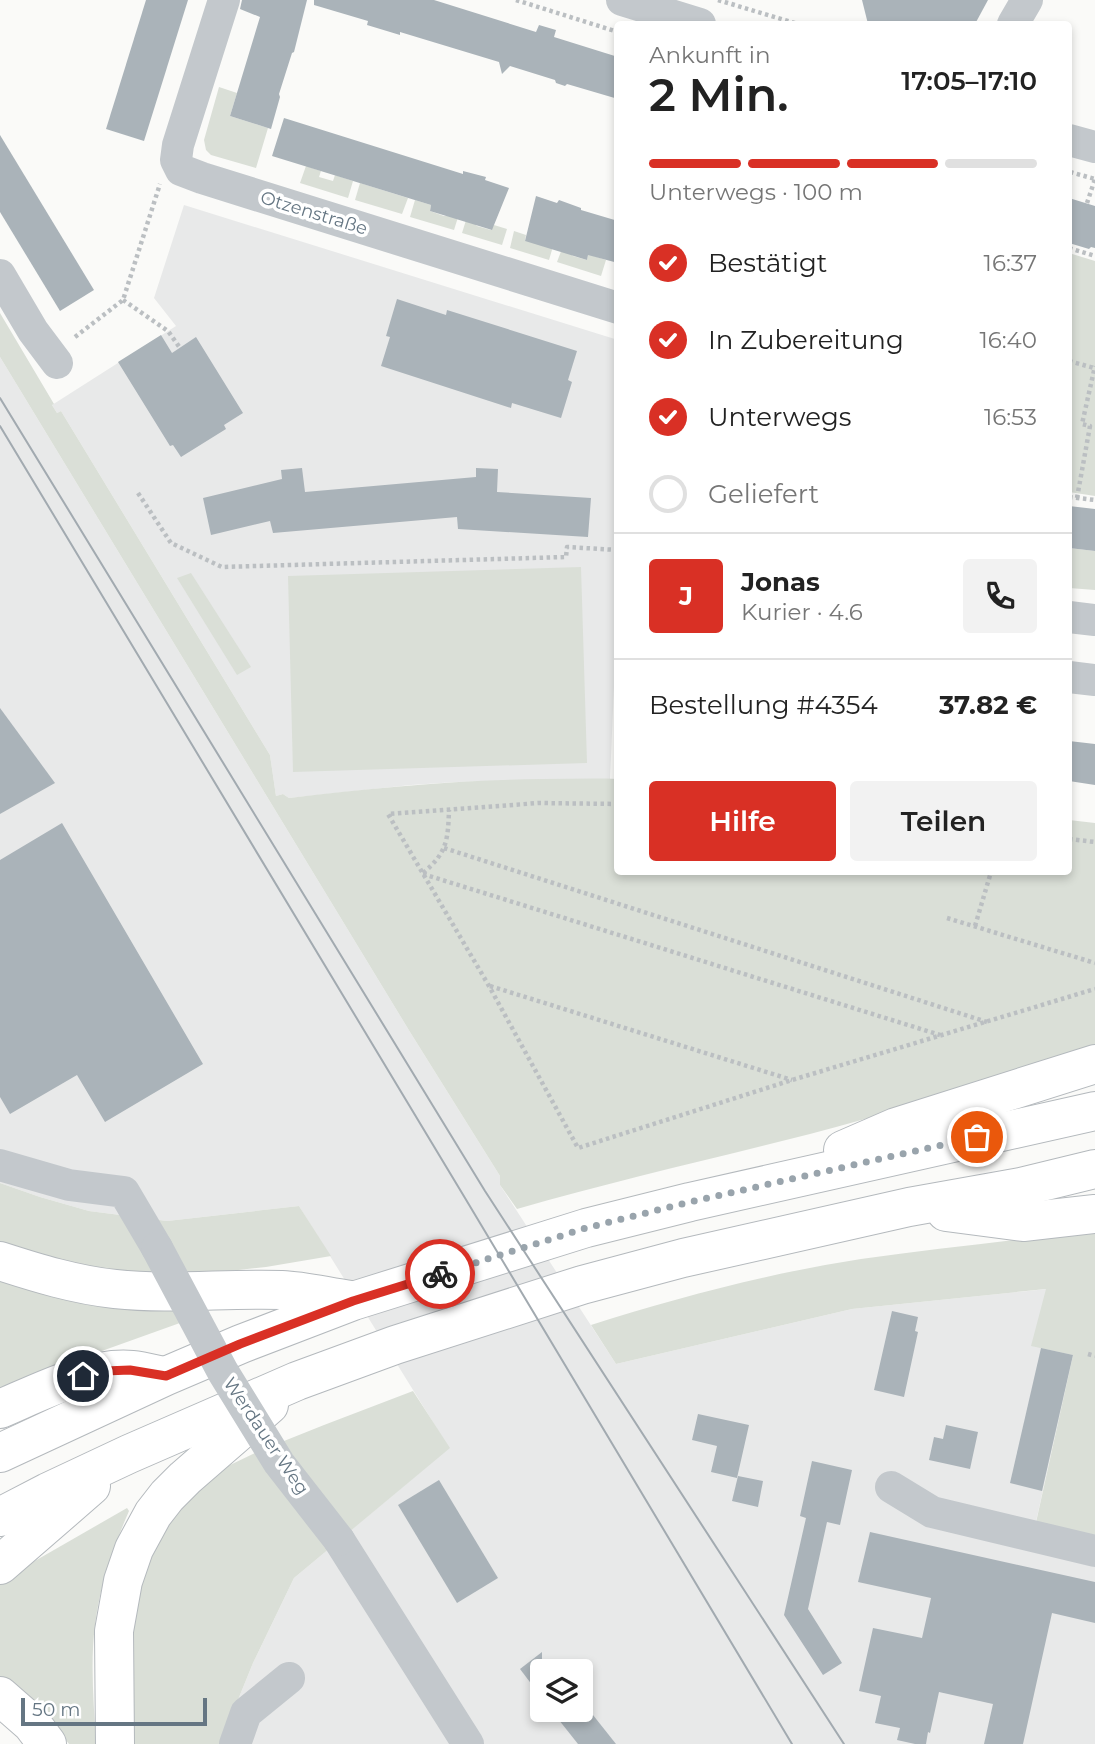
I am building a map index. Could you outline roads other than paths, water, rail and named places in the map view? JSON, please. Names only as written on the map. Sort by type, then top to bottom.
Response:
[{"type":"highway","points":[[792,1179],[852,1145],[896,1127],[1095,1064]]},
{"type":"highway","points":[[0,1453],[240,1344],[353,1301],[586,1228],[1095,1111]]},
{"type":"highway","points":[[0,1517],[129,1454],[296,1381],[395,1345],[582,1286],[683,1258],[909,1207],[1021,1187],[1095,1169]]},
{"type":"highway","points":[[909,1207],[1023,1222],[1095,1214]]},
{"type":"highway","points":[[0,1261],[54,1277],[114,1289],[169,1292],[285,1290],[353,1301]]},
{"type":"highway","points":[[0,1409],[83,1376],[105,1371],[130,1370],[166,1376]]},
{"type":"highway","points":[[115,1744],[114,1631],[122,1581],[134,1549],[153,1514],[167,1496],[296,1381]]},
{"type":"highway","points":[[0,1564],[129,1454]]},
{"type":"highway","points":[[0,1696],[32,1724],[47,1744]]},
{"type":"street","name":"Otzenstraße","points":[[224,0],[178,145],[177,160],[181,170],[614,307]]},
{"type":"street","points":[[622,0],[690,21]]},
{"type":"street","points":[[1015,21],[1027,0]]},
{"type":"street","points":[[1072,140],[1095,148]]},
{"type":"street","points":[[0,275],[33,331],[57,363]]},
{"type":"street","points":[[1072,617],[1095,620]]},
{"type":"street","points":[[1072,677],[1095,680]]},
{"type":"street","name":"Werdauer Weg","points":[[0,1164],[69,1185],[124,1192],[223,1372],[279,1463],[339,1541],[468,1744]]},
{"type":"street","points":[[891,1487],[932,1512],[1095,1551]]},
{"type":"street","points":[[235,1744],[246,1713],[289,1678]]},
{"type":"tram line","points":[[0,398],[485,1191],[844,1744]]},
{"type":"tram line","points":[[0,426],[792,1744]]}]
